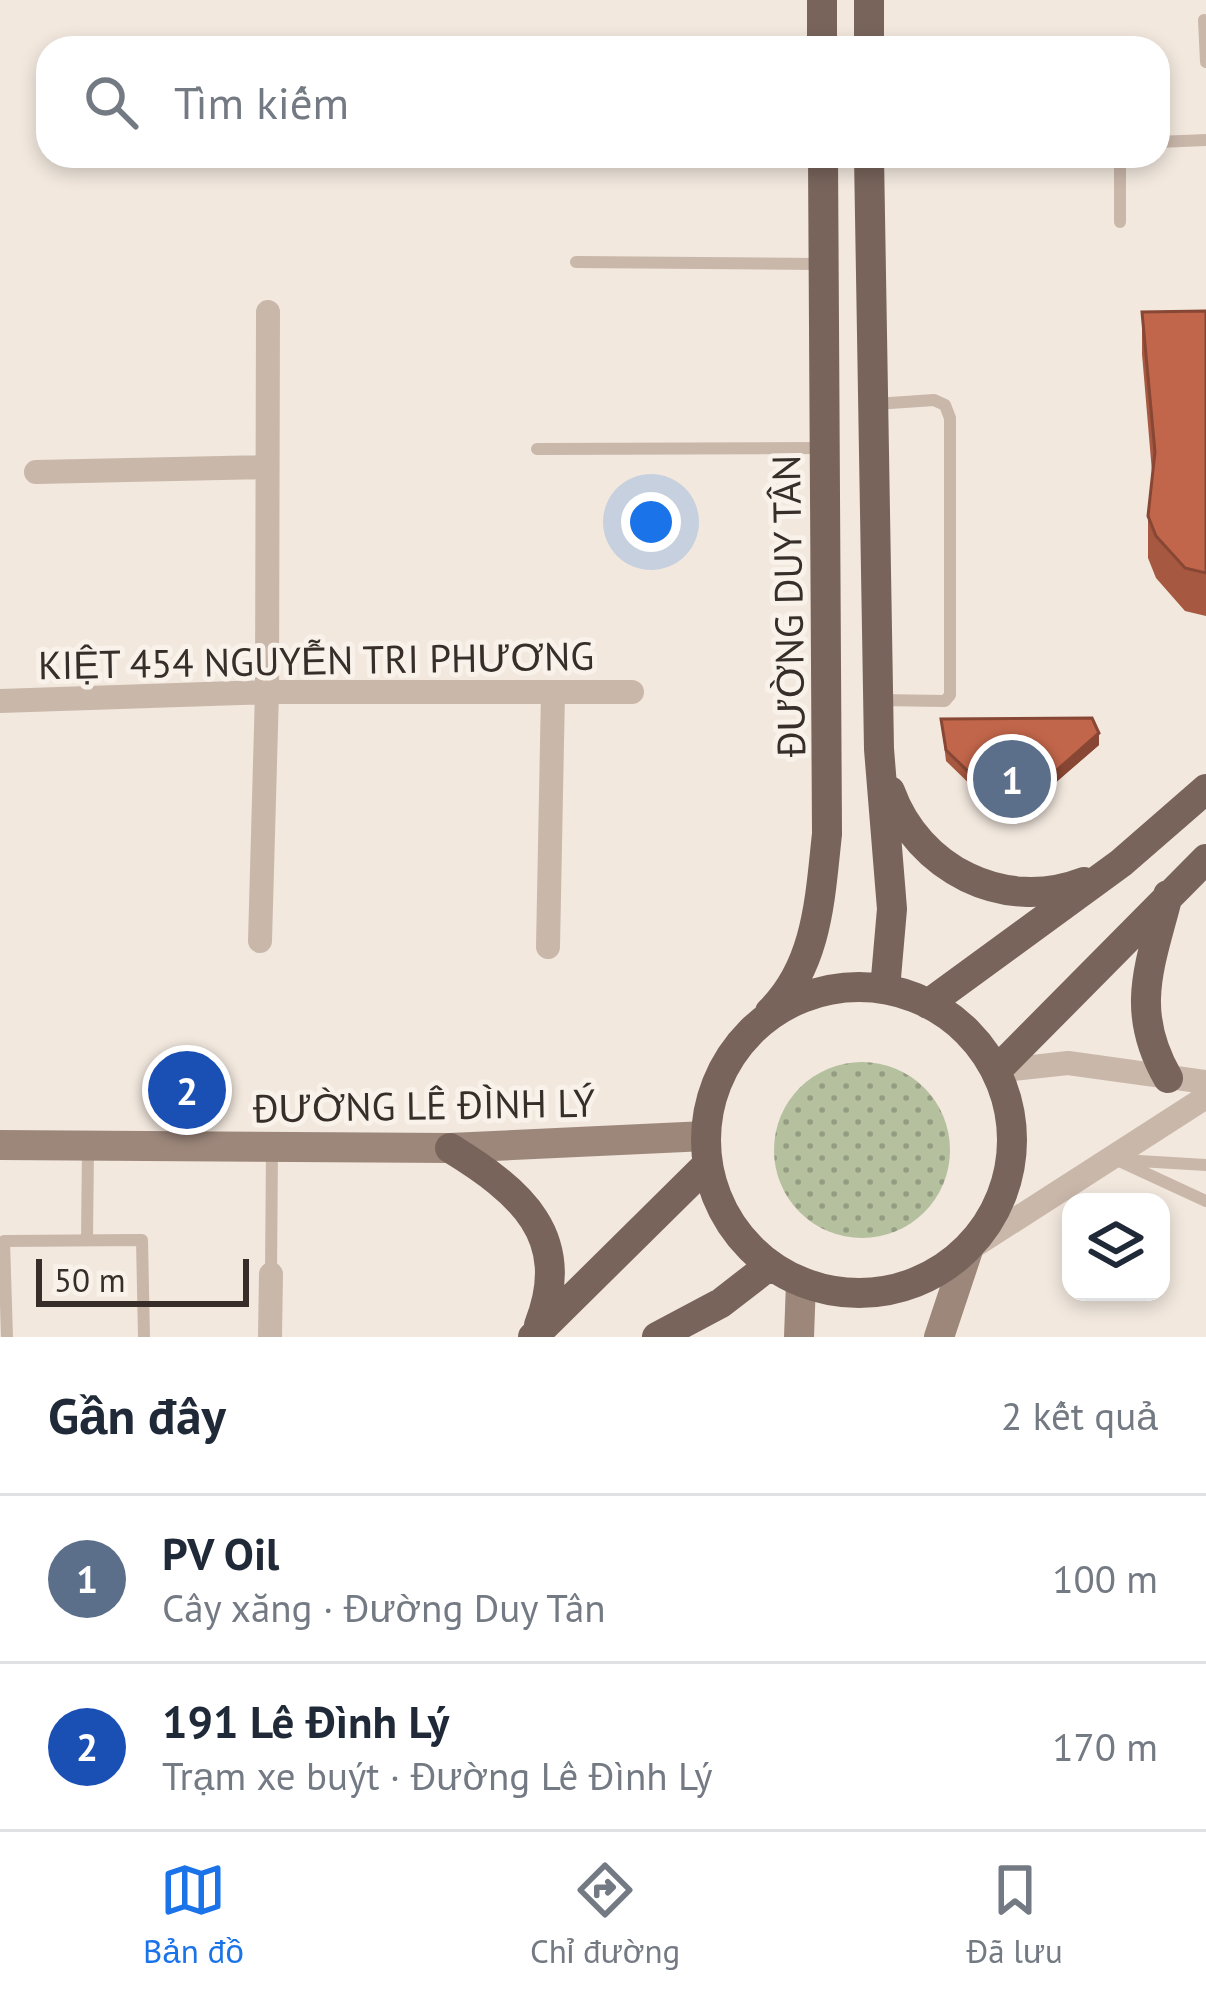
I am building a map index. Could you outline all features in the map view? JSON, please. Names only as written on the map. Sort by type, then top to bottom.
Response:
[{"type":"main road","points":[[822,0],[822,36]]},
{"type":"main road","points":[[869,0],[869,36]]},
{"type":"main road","name":"ĐƯỜNG DUY TÂN","points":[[749,1033],[780,1003],[805,961],[820,898],[829,784],[823,168]]},
{"type":"main road","points":[[869,168],[879,748],[892,909],[885,989]]},
{"type":"main road","points":[[879,748],[898,814],[912,836],[930,854],[973,881],[1009,890],[1047,892],[1072,887],[1120,862]]},
{"type":"main road","points":[[928,1004],[1120,862],[1206,789]]},
{"type":"main road","points":[[996,1071],[1169,890],[1206,859]]},
{"type":"main road","points":[[1168,1078],[1149,1045],[1143,1009],[1169,890]]},
{"type":"main road","points":[[939,1337],[968,1250],[992,1217],[1008,1179],[1012,1142],[996,1071],[959,1024],[928,1004],[885,989],[848,987],[812,994],[778,1010],[749,1033],[726,1063],[712,1098],[707,1150],[719,1203],[740,1237],[770,1264],[801,1282],[836,1292],[907,1287],[968,1250]]},
{"type":"main road","name":"ĐƯỜNG LÊ ĐÌNH LÝ","points":[[0,1145],[707,1150]]},
{"type":"main road","points":[[451,1148],[506,1182],[526,1204],[548,1254],[550,1296],[534,1336]]},
{"type":"main road","points":[[534,1336],[707,1150]]},
{"type":"main road","points":[[657,1337],[721,1303],[770,1264]]},
{"type":"main road","points":[[799,1337],[801,1282]]},
{"type":"street","points":[[260,941],[267,692],[268,312]]},
{"type":"street","points":[[36,472],[265,467]]},
{"type":"street","name":"KIỆT 454 NGUYỄN TRI PHƯƠNG","points":[[0,701],[267,692],[632,692]]},
{"type":"street","points":[[548,947],[553,692]]},
{"type":"street","points":[[996,1071],[1068,1064],[1206,1082]]},
{"type":"street","points":[[968,1250],[1115,1160],[1206,1097]]},
{"type":"street","points":[[271,1274],[271,1337]]},
{"type":"lane","points":[[1204,20],[1206,62]]},
{"type":"lane","points":[[1170,142],[1206,140]]},
{"type":"lane","points":[[1120,168],[1120,222]]},
{"type":"lane","points":[[575,262],[821,264]]},
{"type":"lane","points":[[875,404],[934,400],[945,405],[950,418],[950,695],[945,701],[878,700]]},
{"type":"lane","points":[[537,449],[825,448]]},
{"type":"lane","points":[[87,1240],[88,1146]]},
{"type":"lane","points":[[271,1274],[272,1147]]},
{"type":"lane","points":[[1115,1160],[1206,1165]]},
{"type":"lane","points":[[1115,1160],[1206,1201]]},
{"type":"lane","points":[[7,1337],[4,1241],[87,1240],[142,1240],[144,1337]]},
{"type":"green space","points":[[862,1062],[896,1069],[924,1088],[943,1116],[950,1150],[943,1184],[924,1212],[896,1231],[862,1238],[828,1231],[800,1212],[781,1184],[774,1150],[781,1116],[800,1088],[828,1069]]},
{"type":"building","points":[[1206,311],[1206,573],[1185,568],[1156,536],[1148,516],[1155,452],[1142,312]]},
{"type":"building","points":[[1092,718],[1099,733],[1032,792],[982,785],[946,750],[941,719]]},
{"type":"place","name":"PV Oil","points":[[1012,779]]},
{"type":"place","name":"191 Lê Đình Lý","points":[[187,1090]]}]
